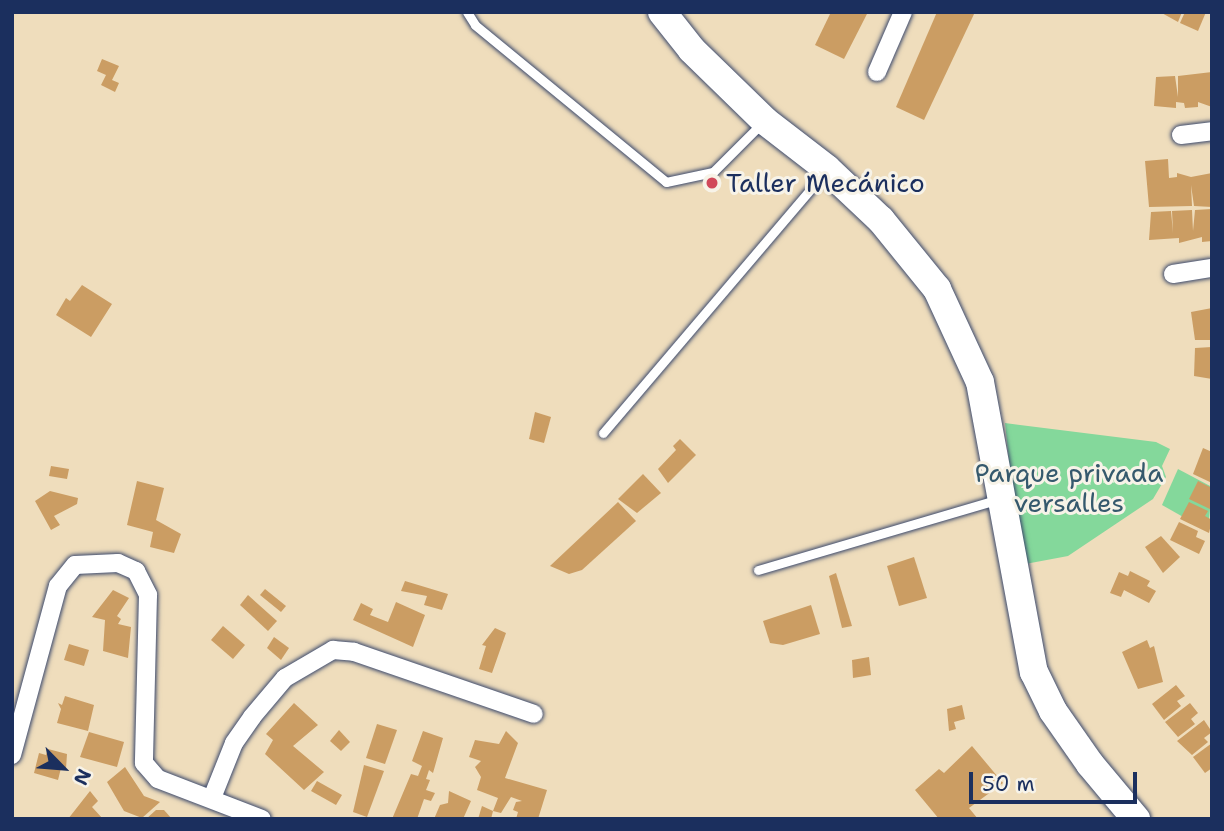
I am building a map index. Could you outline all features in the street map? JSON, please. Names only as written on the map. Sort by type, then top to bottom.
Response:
[{"type":"main road","points":[[662,12],[692,50],[765,121],[827,169],[909,250],[960,330],[980,382],[1034,672],[1053,711],[1082,754],[1136,819]]},
{"type":"street","points":[[877,72],[903,12]]},
{"type":"street","points":[[1181,135],[1212,131]]},
{"type":"street","points":[[1173,274],[1212,268]]},
{"type":"street","points":[[12,755],[58,586],[75,565],[118,563],[136,571],[148,595],[144,763],[158,779],[261,819]]},
{"type":"street","points":[[212,798],[234,744],[252,718],[285,678],[334,650],[355,652],[534,714]]},
{"type":"lane","points":[[467,12],[475,25],[666,182],[713,172],[765,121]]},
{"type":"lane","points":[[603,433],[827,169]]},
{"type":"lane","points":[[758,570],[1000,498]]},
{"type":"green space","name":"Parque privada versalles","points":[[1005,423],[1156,442],[1170,449],[1162,466],[1166,477],[1153,499],[1068,556],[1020,565]]},
{"type":"green space","points":[[1178,469],[1212,487],[1208,531],[1162,505]]},
{"type":"building","points":[[831,12],[868,12],[844,59],[815,45]]},
{"type":"building","points":[[937,12],[975,12],[924,120],[896,107]]},
{"type":"building","points":[[1160,12],[1182,12],[1178,22]]},
{"type":"building","points":[[1185,12],[1206,12],[1198,31],[1180,23]]},
{"type":"building","points":[[102,59],[119,66],[112,80],[119,83],[115,92],[101,85],[106,75],[97,71]]},
{"type":"building","points":[[1212,72],[1212,107],[1198,102],[1198,107],[1185,108],[1184,103],[1176,102],[1176,108],[1154,106],[1156,77],[1175,76],[1178,97],[1178,76]]},
{"type":"building","points":[[1168,159],[1169,178],[1177,177],[1177,173],[1191,177],[1212,173],[1212,207],[1194,206],[1191,185],[1192,206],[1149,207],[1145,161]]},
{"type":"building","points":[[1212,209],[1212,241],[1202,242],[1202,237],[1179,243],[1179,238],[1149,240],[1151,212],[1171,211],[1173,233],[1172,211],[1192,210],[1193,231],[1195,210]]},
{"type":"building","points":[[82,285],[112,304],[91,337],[56,315],[66,298],[70,301]]},
{"type":"building","points":[[1212,308],[1212,340],[1195,340],[1191,312]]},
{"type":"building","points":[[1212,347],[1212,379],[1194,376],[1195,348]]},
{"type":"building","points":[[535,412],[551,417],[544,443],[529,439]]},
{"type":"building","points":[[680,439],[696,455],[668,483],[658,469],[676,450],[673,446]]},
{"type":"building","points":[[1203,448],[1212,452],[1212,483],[1193,474]]},
{"type":"building","points":[[51,466],[69,469],[67,479],[49,476]]},
{"type":"building","points":[[643,474],[661,493],[637,513],[618,499]]},
{"type":"building","points":[[137,481],[164,488],[156,520],[181,534],[174,553],[150,547],[153,532],[127,525]]},
{"type":"building","points":[[1198,481],[1212,488],[1212,510],[1189,499]]},
{"type":"building","points":[[50,491],[78,498],[77,504],[54,516],[60,525],[51,530],[35,501]]},
{"type":"building","points":[[618,502],[636,521],[582,570],[569,574],[550,566]]},
{"type":"building","points":[[1189,502],[1208,511],[1205,516],[1212,520],[1209,533],[1180,519]]},
{"type":"building","points":[[1179,522],[1198,531],[1196,537],[1205,541],[1199,554],[1170,540]]},
{"type":"building","points":[[1161,536],[1180,557],[1163,573],[1145,547]]},
{"type":"building","points":[[914,557],[927,598],[899,606],[887,566]]},
{"type":"building","points":[[1130,571],[1150,581],[1147,586],[1156,591],[1149,603],[1124,590],[1121,597],[1110,593],[1119,572],[1128,576]]},
{"type":"building","points":[[836,573],[852,626],[842,628],[829,576]]},
{"type":"building","points":[[405,581],[448,594],[442,610],[424,605],[427,596],[401,591]]},
{"type":"building","points":[[265,589],[286,606],[281,612],[260,595]]},
{"type":"building","points":[[113,590],[129,598],[117,616],[121,619],[118,624],[131,627],[128,658],[103,651],[105,620],[92,617]]},
{"type":"building","points":[[248,595],[277,621],[268,631],[240,605]]},
{"type":"building","points":[[396,602],[425,615],[413,647],[353,620],[361,603],[373,609],[370,615],[388,622]]},
{"type":"building","points":[[811,605],[820,634],[783,645],[770,643],[763,621]]},
{"type":"building","points":[[223,626],[245,645],[233,659],[211,640]]},
{"type":"building","points":[[495,628],[506,633],[492,673],[479,669],[486,646],[482,645]]},
{"type":"building","points":[[274,637],[289,648],[281,660],[267,648]]},
{"type":"building","points":[[1147,640],[1150,648],[1154,646],[1163,682],[1138,689],[1122,652]]},
{"type":"building","points":[[69,644],[89,650],[84,666],[64,660]]},
{"type":"building","points":[[869,657],[871,675],[853,678],[852,660]]},
{"type":"building","points":[[1176,685],[1185,696],[1177,701],[1181,706],[1164,720],[1152,704]]},
{"type":"building","points":[[65,696],[94,705],[88,731],[57,723],[61,709],[58,703],[62,705]]},
{"type":"building","points":[[294,703],[318,725],[293,746],[324,772],[304,790],[265,754],[273,740],[266,734]]},
{"type":"building","points":[[1190,703],[1198,713],[1191,719],[1195,724],[1178,737],[1165,722]]},
{"type":"building","points":[[962,705],[965,719],[954,722],[956,729],[949,731],[947,709]]},
{"type":"building","points":[[1204,720],[1212,732],[1204,738],[1208,742],[1192,755],[1177,741]]},
{"type":"building","points":[[377,724],[397,730],[385,764],[366,758]]},
{"type":"building","points":[[339,730],[350,742],[341,751],[330,741]]},
{"type":"building","points":[[423,731],[443,738],[433,773],[429,770],[426,779],[430,780],[426,790],[435,793],[431,801],[424,799],[417,819],[392,819],[411,774],[418,776],[422,766],[412,761]]},
{"type":"building","points":[[506,731],[518,743],[505,778],[547,790],[538,819],[516,819],[518,812],[513,810],[516,802],[522,801],[511,797],[501,813],[493,811],[498,798],[477,790],[481,777],[475,767],[481,761],[469,757],[475,740],[499,744]]},
{"type":"building","points":[[89,732],[124,742],[117,767],[80,757]]},
{"type":"building","points":[[1212,743],[1212,768],[1205,773],[1193,757]]},
{"type":"building","points":[[972,746],[1003,783],[969,808],[978,819],[939,819],[915,790],[939,769],[944,773]]},
{"type":"building","points":[[48,749],[67,754],[66,769],[61,768],[58,780],[34,773],[39,753],[46,755]]},
{"type":"building","points":[[364,765],[384,771],[367,817],[353,812]]},
{"type":"building","points":[[125,767],[144,796],[160,802],[142,818],[124,811],[107,782]]},
{"type":"building","points":[[317,781],[342,795],[336,805],[311,791]]},
{"type":"building","points":[[90,791],[98,801],[92,807],[103,819],[68,819]]},
{"type":"building","points":[[449,791],[471,801],[463,819],[434,819],[440,805],[448,803]]},
{"type":"building","points":[[482,806],[493,811],[491,819],[478,819]]},
{"type":"building","points":[[156,810],[164,810],[172,819],[146,819]]},
{"type":"place","name":"Taller Mecánico","points":[[712,183]]}]
